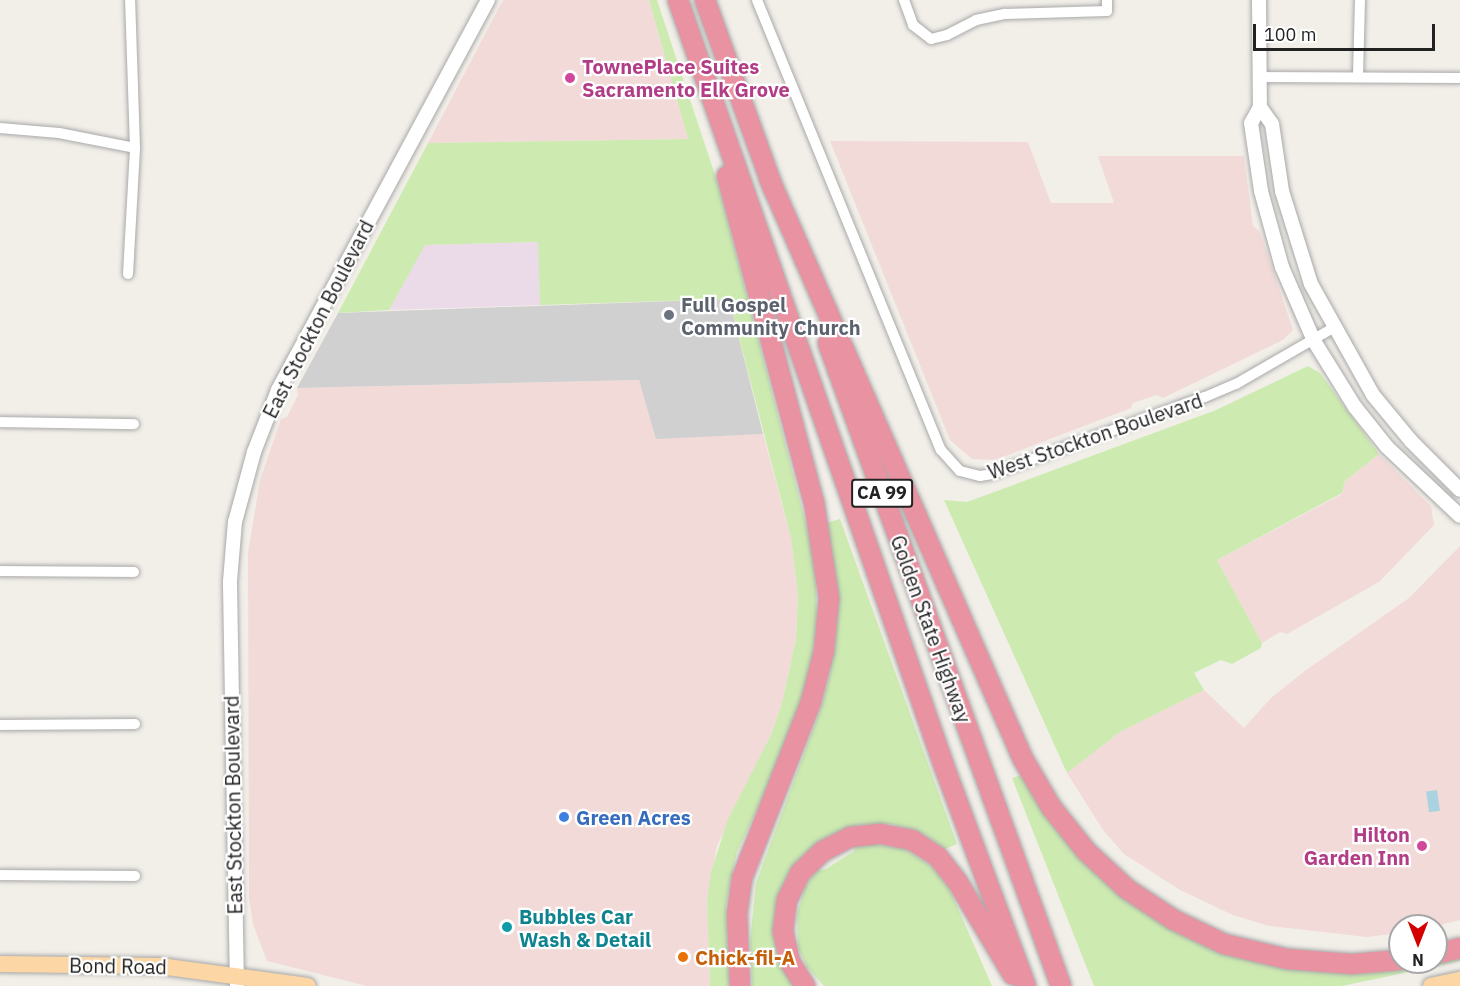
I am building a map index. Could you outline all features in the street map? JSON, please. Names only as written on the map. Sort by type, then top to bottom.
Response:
[{"type":"highway","name":"Golden State Highway","points":[[678,0],[944,765],[1026,986]]},
{"type":"highway","name":"Golden State Highway","points":[[705,0],[1061,986]]},
{"type":"highway","points":[[717,111],[719,146],[819,525],[829,598],[824,651],[806,720],[742,878],[737,915],[740,986]]},
{"type":"highway","points":[[769,178],[1023,759],[1051,807],[1072,834],[1127,889],[1174,920],[1224,944],[1287,959],[1352,964],[1388,961]]},
{"type":"highway","points":[[805,986],[790,962],[783,931],[787,900],[800,873],[823,851],[850,837],[881,834],[912,840],[938,857],[957,881],[1020,986]]},
{"type":"main road","name":"Bond Road","points":[[0,964],[160,966],[237,980],[308,986]]},
{"type":"main road","points":[[1431,986],[1460,980]]},
{"type":"street","points":[[128,274],[135,148],[130,0]]},
{"type":"street","name":"East Stockton Boulevard","points":[[237,980],[230,581],[237,513],[254,452],[278,390],[488,0]]},
{"type":"street","name":"West Stockton Boulevard","points":[[757,0],[941,450],[960,471],[992,474],[1205,397],[1314,341],[1333,328]]},
{"type":"street","points":[[904,0],[913,25],[931,39],[947,35],[976,20],[1005,14],[1107,11],[1107,0]]},
{"type":"street","points":[[1259,0],[1260,107],[1272,124],[1278,172],[1299,250],[1333,328],[1380,404],[1460,490]]},
{"type":"street","points":[[1358,76],[1360,0]]},
{"type":"street","points":[[1258,77],[1460,78]]},
{"type":"street","points":[[1260,107],[1251,123],[1261,191],[1282,267],[1314,341],[1355,407],[1387,447],[1460,516]]},
{"type":"street","points":[[0,128],[59,133],[135,148]]},
{"type":"street","points":[[0,422],[134,424]]},
{"type":"street","points":[[0,571],[134,572]]},
{"type":"street","points":[[0,725],[135,724]]},
{"type":"street","points":[[0,874],[135,876]]},
{"type":"shaded area","points":[[503,0],[649,0],[688,139],[428,143]]},
{"type":"shaded area","points":[[830,141],[1028,142],[1051,203],[1114,203],[1098,156],[1244,156],[1253,226],[1260,232],[1293,330],[1283,340],[1163,398],[1156,395],[1133,403],[1131,408],[995,460],[972,459],[950,440]]},
{"type":"shaded area","points":[[539,242],[540,305],[389,310],[424,245]]},
{"type":"shaded area","points":[[729,299],[763,434],[656,439],[639,380],[297,388],[338,313]]},
{"type":"shaded area","points":[[639,380],[657,438],[763,434],[791,538],[798,594],[796,639],[782,703],[771,735],[717,846],[707,901],[710,986],[367,986],[267,961],[253,924],[249,898],[248,553],[260,480],[281,419],[287,417],[298,395],[297,388]]},
{"type":"shaded area","points":[[1379,454],[1431,506],[1434,525],[1379,582],[1287,634],[1280,632],[1262,643],[1217,560],[1342,494],[1345,481]]},
{"type":"shaded area","points":[[1460,546],[1460,920],[1448,923],[1448,914],[1388,914],[1388,934],[1367,937],[1269,926],[1233,915],[1180,890],[1124,854],[1103,830],[1067,773],[1120,732],[1204,690],[1244,728],[1271,698],[1302,673],[1409,598]]},
{"type":"green space","points":[[649,0],[657,0],[718,184],[815,559],[817,619],[810,676],[788,744],[737,852],[731,878],[726,905],[729,986],[710,986],[707,901],[711,872],[728,819],[771,735],[782,703],[796,639],[798,594],[791,538],[729,299],[540,305],[538,242],[425,245],[389,310],[338,313],[428,143],[688,139]]},
{"type":"green space","points":[[1308,366],[1320,373],[1379,454],[1345,481],[1342,493],[1217,560],[1262,643],[1261,648],[1232,664],[1221,660],[1194,673],[1204,690],[1120,732],[1067,773],[944,500],[967,502],[1216,410]]},
{"type":"green space","points":[[840,519],[957,844],[945,849],[922,833],[891,824],[857,825],[826,837],[800,858],[784,883],[776,909],[796,986],[752,986],[750,941],[756,883],[821,708],[830,673],[837,601],[826,523]]},
{"type":"green space","points":[[1026,774],[1079,853],[1223,951],[1275,966],[1332,972],[1373,972],[1388,969],[1388,974],[1399,974],[1342,986],[1094,986],[1012,778]]},
{"type":"green space","points":[[871,844],[905,849],[932,867],[949,888],[992,986],[824,986],[807,967],[798,948],[797,915],[804,889],[815,871],[826,869],[854,851],[855,846]]},
{"type":"green space","points":[[1460,956],[1460,961],[1448,964],[1448,958]]},
{"type":"water","points":[[1437,790],[1440,811],[1429,812],[1426,792]]},
{"type":"place","name":"TownePlace Suites Sacramento Elk Grove","points":[[570,78]]},
{"type":"place","name":"Full Gospel Community Church","points":[[669,315]]},
{"type":"place","name":"Green Acres","points":[[564,817]]},
{"type":"place","name":"Hilton Garden Inn","points":[[1422,846]]},
{"type":"place","name":"Bubbles Car Wash & Detail","points":[[507,927]]},
{"type":"place","name":"Chick-fil-A","points":[[683,957]]}]
